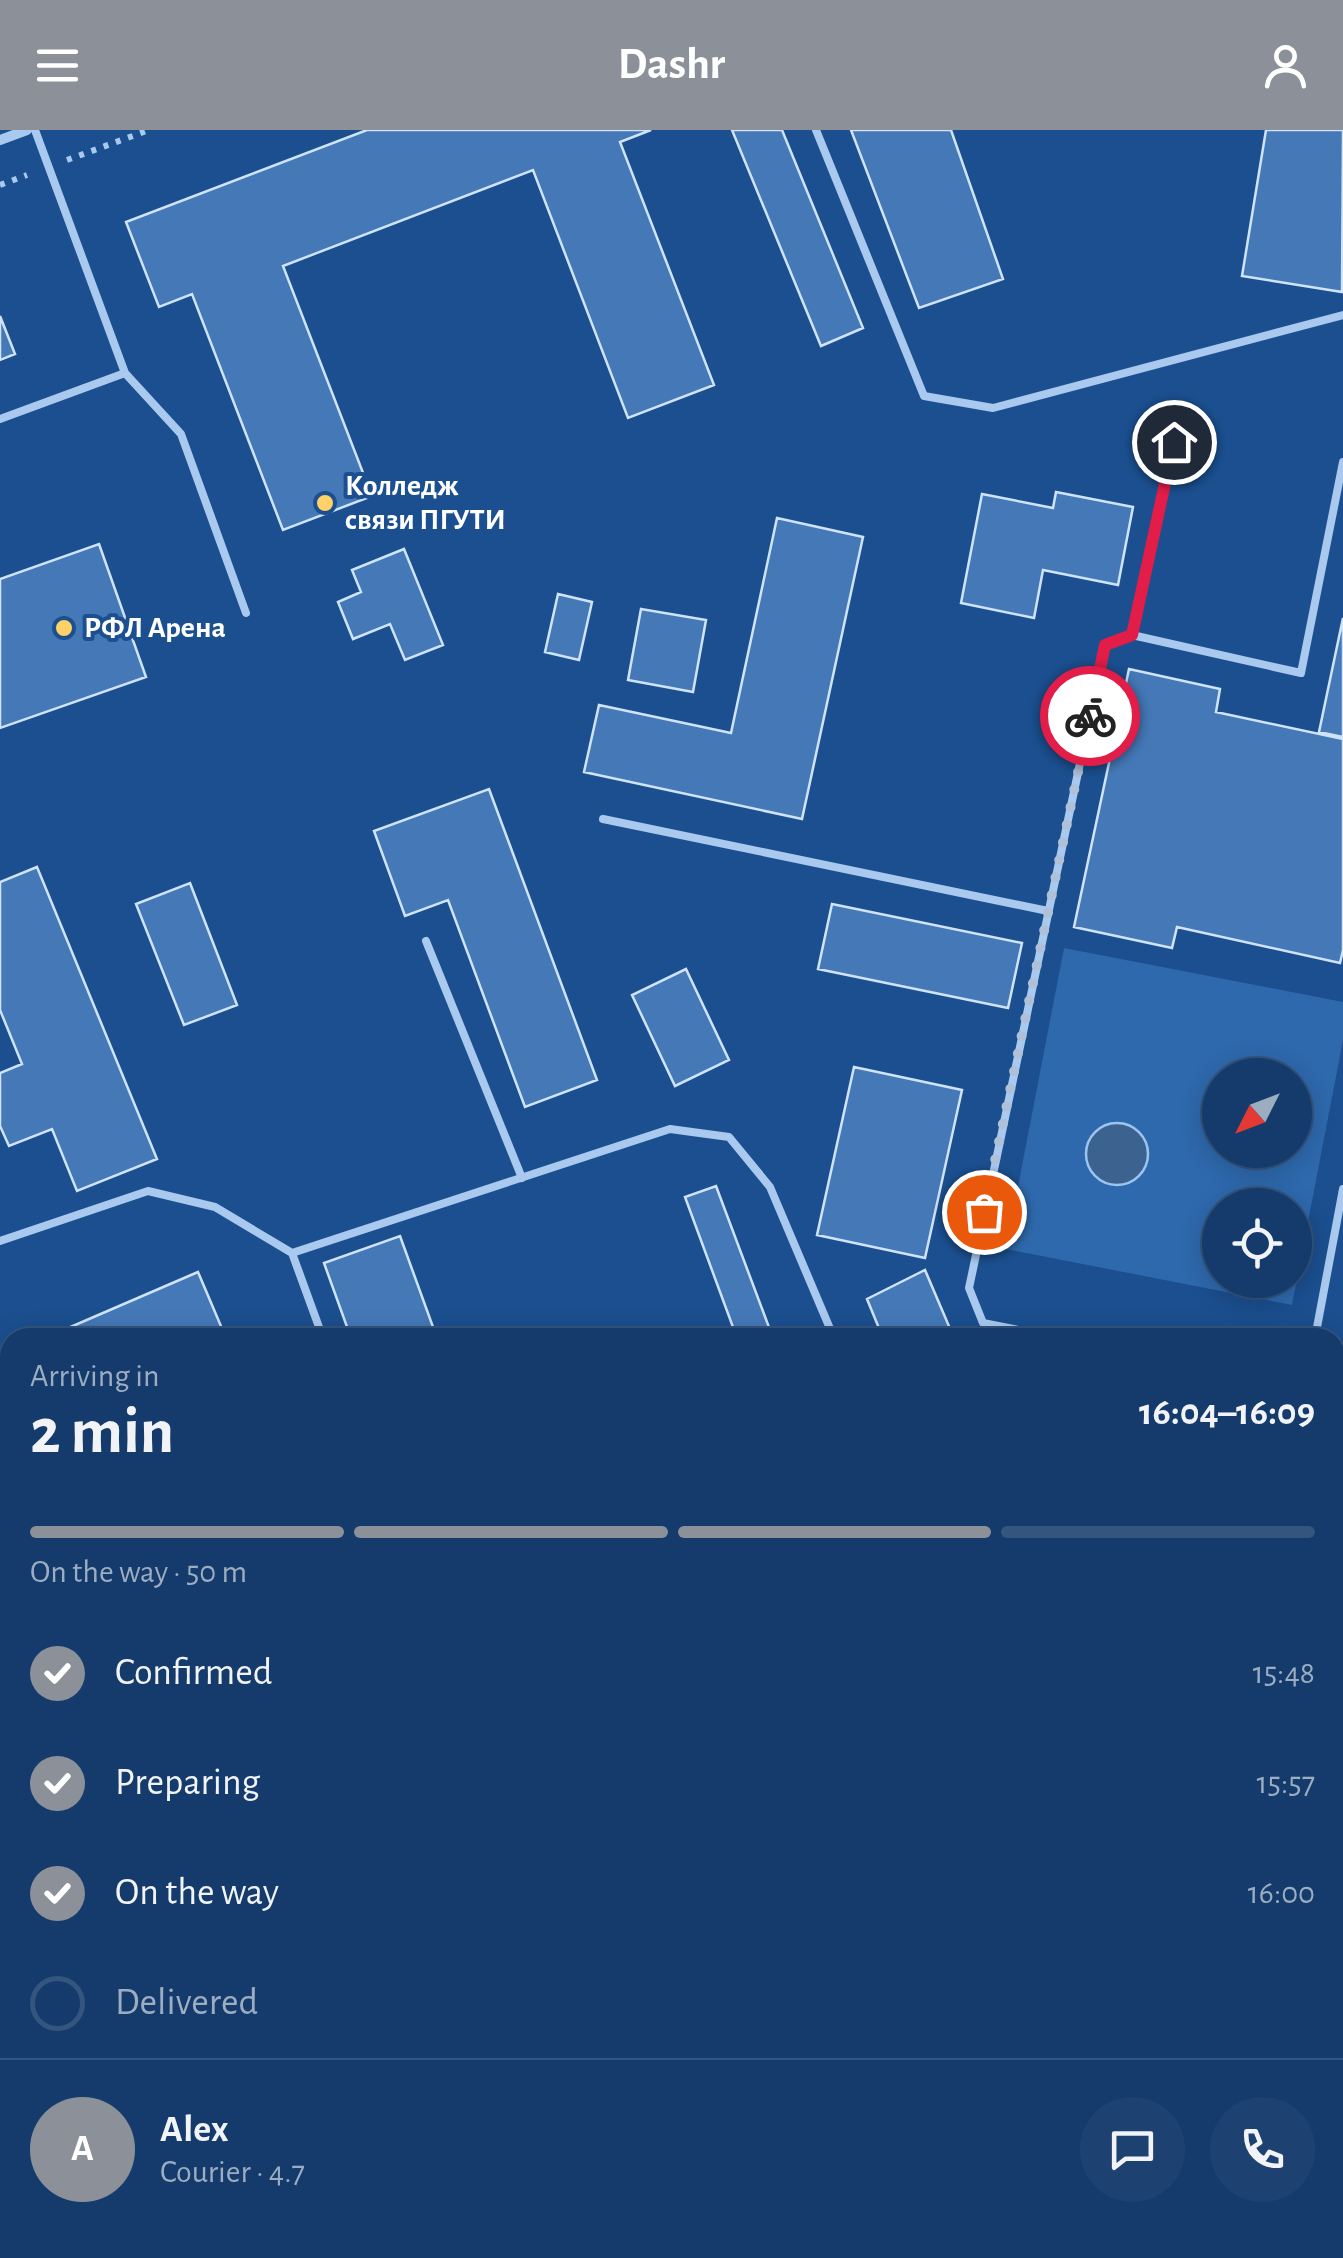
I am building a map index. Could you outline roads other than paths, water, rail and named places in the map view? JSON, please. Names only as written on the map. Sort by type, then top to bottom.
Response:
[{"type":"street","points":[[0,140],[28,130]]},
{"type":"lane","points":[[35,130],[124,373],[181,434],[246,613]]},
{"type":"lane","points":[[816,130],[924,396],[994,408],[1343,314]]},
{"type":"lane","points":[[0,419],[124,373]]},
{"type":"lane","points":[[1132,635],[1174,442]]},
{"type":"lane","points":[[1012,1328],[983,1322],[968,1288],[1105,645],[1132,635],[1301,674],[1343,462]]},
{"type":"lane","points":[[603,819],[1048,911]]},
{"type":"lane","points":[[426,940],[522,1178]]},
{"type":"lane","points":[[292,1252],[670,1129],[729,1137],[770,1187],[830,1328]]},
{"type":"lane","points":[[1317,1328],[1343,1189]]},
{"type":"lane","points":[[0,1240],[148,1191],[215,1207],[292,1252],[319,1328]]},
{"type":"place","name":"Колледж связи ПГУТИ","points":[[325,503]]},
{"type":"place","name":"РФЛ Арена","points":[[64,628]]}]
